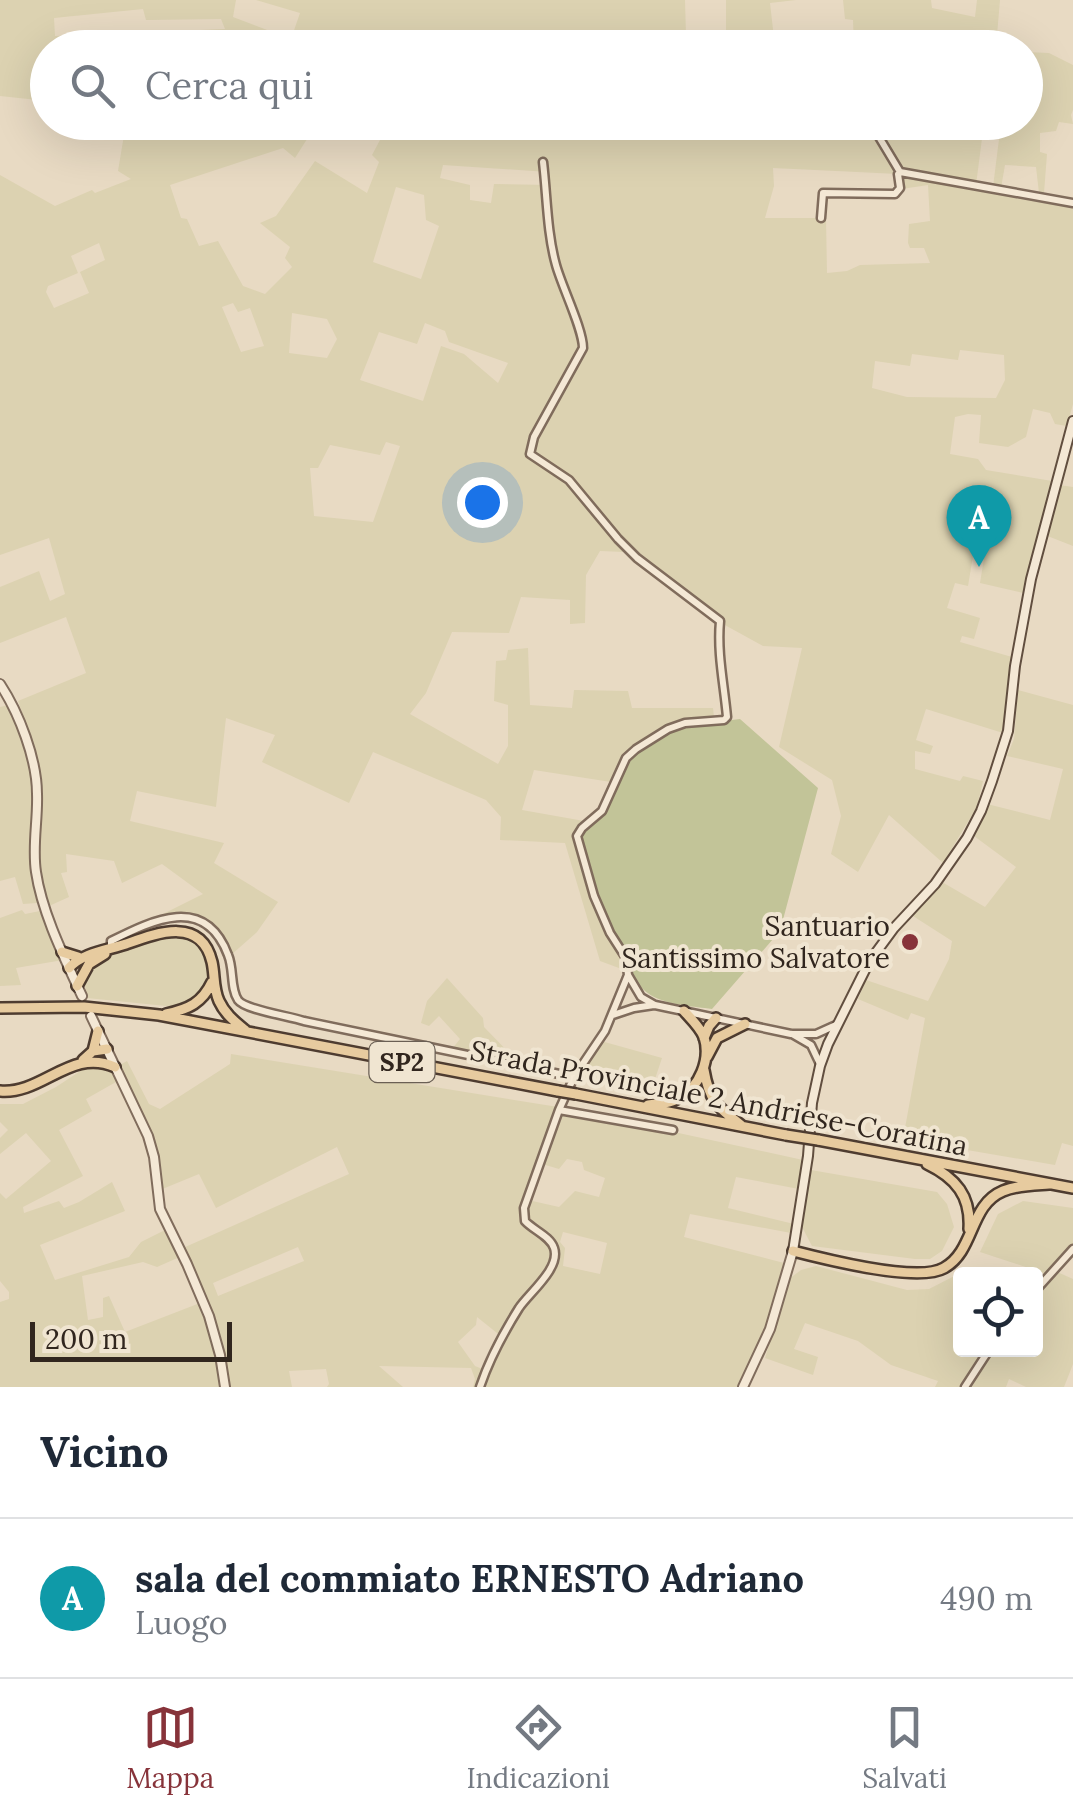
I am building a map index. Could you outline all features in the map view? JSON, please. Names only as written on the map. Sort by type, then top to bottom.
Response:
[{"type":"main road","points":[[742,1387],[770,1330],[793,1251],[808,1156],[809,1122],[828,1044],[869,962],[953,860],[981,811],[1008,730],[1014,666],[1030,578],[1073,421]]},
{"type":"main road","points":[[0,684],[14,705],[33,758],[38,790],[35,869],[39,889],[82,996]]},
{"type":"main road","points":[[69,968],[156,934],[185,932],[207,950],[218,1000],[226,1014],[247,1031]]},
{"type":"main road","points":[[62,952],[85,961]]},
{"type":"main road","points":[[77,986],[85,961]]},
{"type":"main road","points":[[159,1015],[187,1010],[206,993],[213,980]]},
{"type":"main road","name":"Strada Provinciale 2 Andriese-Coratina","points":[[0,1011],[16,1007],[84,1007],[159,1015],[1073,1188]]},
{"type":"main road","points":[[684,1012],[704,1038],[707,1089],[713,1100],[743,1126]]},
{"type":"main road","points":[[91,1016],[148,1136],[160,1209],[209,1316],[225,1387]]},
{"type":"main road","points":[[704,1038],[716,1018]]},
{"type":"main road","points":[[641,1106],[668,1102],[692,1088],[717,1038],[716,1018]]},
{"type":"main road","points":[[717,1038],[745,1024]]},
{"type":"main road","points":[[92,1056],[98,1031]]},
{"type":"main road","points":[[0,1091],[22,1089],[107,1049]]},
{"type":"main road","points":[[92,1056],[116,1067]]},
{"type":"main road","points":[[916,1159],[961,1188],[969,1210],[969,1237]]},
{"type":"main road","points":[[793,1251],[906,1273],[942,1270],[953,1262],[984,1206],[998,1193],[1049,1184]]},
{"type":"street","points":[[822,218],[823,193],[895,194],[900,188],[900,172],[881,140]]},
{"type":"street","points":[[543,162],[554,260],[583,348],[534,437],[530,454],[569,480],[637,558],[720,621],[718,645],[727,716],[724,720],[668,729],[636,749],[626,758],[602,811],[577,836],[594,896],[641,997]]},
{"type":"street","points":[[900,172],[1073,203]]},
{"type":"street","points":[[111,949],[112,941],[152,921],[172,916],[193,919],[209,927],[222,942],[230,960],[234,991],[244,1006],[574,1078]]},
{"type":"street","points":[[480,1387],[518,1309],[544,1280],[555,1255],[552,1243],[528,1225],[524,1208],[559,1110],[574,1078],[605,1031],[628,975]]},
{"type":"street","points":[[621,995],[791,1034],[816,1034],[837,1024]]},
{"type":"street","points":[[621,995],[634,1008]]},
{"type":"street","points":[[612,1016],[655,1005]]},
{"type":"street","points":[[791,1034],[811,1045],[828,1044]]},
{"type":"street","points":[[816,1034],[828,1044]]},
{"type":"street","points":[[811,1045],[820,1066]]},
{"type":"street","points":[[559,1110],[673,1130]]},
{"type":"street","points":[[1043,1282],[1073,1249]]},
{"type":"street","points":[[965,1387],[984,1357]]},
{"type":"shaded area","points":[[0,0],[236,0],[233,17],[267,30],[201,30],[225,29],[221,19],[146,20],[143,9],[54,18],[55,30],[30,30],[30,99],[0,96]]},
{"type":"shaded area","points":[[256,0],[685,0],[686,30],[294,30],[300,13]]},
{"type":"shaded area","points":[[726,0],[796,0],[770,3],[773,30],[726,30]]},
{"type":"shaded area","points":[[843,0],[931,0],[932,8],[975,17],[977,0],[1000,0],[997,30],[853,30],[853,20],[845,19]]},
{"type":"shaded area","points":[[1043,53],[1073,65],[1073,124],[1059,122],[1056,131],[1043,133]]},
{"type":"shaded area","points":[[123,140],[306,140],[295,158],[283,148],[170,185],[181,218],[187,219],[199,246],[218,241],[243,286],[265,294],[292,267],[285,258],[290,247],[260,223],[276,216],[315,161],[367,193],[379,162],[372,155],[380,140],[982,140],[976,185],[1073,206],[1073,404],[1067,426],[1055,424],[1050,413],[1033,409],[1026,437],[1008,447],[979,443],[981,415],[955,417],[950,454],[978,459],[986,470],[1052,481],[1023,593],[980,583],[985,552],[974,550],[968,586],[955,583],[947,608],[980,618],[974,639],[962,636],[960,642],[1012,657],[1003,733],[926,709],[916,740],[933,746],[930,754],[915,751],[915,769],[960,781],[963,776],[983,781],[977,807],[943,863],[889,815],[858,872],[831,854],[841,816],[832,780],[779,747],[802,648],[763,646],[703,613],[624,552],[600,551],[586,575],[585,623],[570,624],[570,600],[521,597],[509,633],[452,632],[426,693],[410,714],[498,764],[508,746],[508,705],[494,701],[496,661],[506,660],[508,650],[528,648],[530,705],[572,708],[574,690],[628,691],[632,708],[713,708],[714,717],[675,722],[633,746],[611,782],[534,770],[522,810],[584,821],[575,834],[587,889],[627,971],[600,961],[565,843],[500,840],[501,817],[486,800],[373,752],[349,803],[262,762],[275,735],[226,718],[216,807],[137,791],[130,821],[224,843],[214,863],[278,902],[257,932],[231,955],[217,930],[199,918],[161,915],[203,894],[162,864],[122,883],[114,861],[66,854],[67,872],[61,873],[69,897],[49,906],[39,865],[37,756],[18,701],[86,673],[66,617],[0,643],[0,587],[39,571],[50,601],[65,594],[49,538],[0,555],[0,175],[55,206],[131,179],[118,171]],"holes":[[[443,165],[548,172],[549,185],[494,184],[491,203],[470,200],[470,185],[440,178]],[[773,168],[898,174],[902,189],[928,185],[930,221],[909,224],[908,243],[910,248],[924,248],[930,263],[860,265],[827,273],[826,218],[765,218],[774,186]],[[396,187],[424,195],[426,220],[439,226],[421,279],[373,262]],[[99,243],[105,260],[80,272],[89,293],[54,308],[46,292],[48,286],[78,273],[71,256]],[[233,303],[238,312],[250,308],[264,346],[241,352],[222,307]],[[292,313],[327,319],[337,339],[327,358],[289,353]],[[425,323],[445,331],[449,342],[508,363],[498,383],[464,354],[441,346],[423,401],[360,380],[379,332],[417,344]],[[960,350],[1004,355],[1005,380],[996,398],[907,397],[872,388],[875,361],[910,366],[912,354],[958,360]],[[386,442],[400,446],[373,522],[314,516],[310,468],[318,468],[330,445],[380,455]]]},
{"type":"shaded area","points":[[999,140],[1040,140],[1040,152],[1047,154],[1044,193],[1039,193],[1036,167],[1005,165],[1001,188],[993,187]]},
{"type":"shaded area","points":[[1059,485],[1073,487],[1073,546],[1045,535]]},
{"type":"shaded area","points":[[1018,690],[1073,705],[1073,1146],[1062,1143],[1055,1165],[903,1139],[925,1018],[911,1013],[908,1020],[858,999],[866,980],[928,1001],[949,959],[952,941],[913,916],[942,882],[985,907],[1016,867],[974,836],[987,804],[1050,820],[1063,769],[1007,756],[1014,739]]},
{"type":"shaded area","points":[[13,704],[32,757],[36,877],[44,899],[37,903],[23,904],[15,877],[0,881],[0,707]]},
{"type":"shaded area","points":[[22,910],[25,914],[45,910],[63,960],[16,968],[21,985],[0,986],[0,918]]},
{"type":"shaded area","points":[[165,935],[186,936],[206,955],[208,983],[196,1000],[176,1007],[87,998],[84,981],[89,969],[118,951]]},
{"type":"shaded area","points":[[447,978],[483,1018],[484,1027],[518,1062],[452,1049],[460,1039],[439,1016],[429,1026],[421,1023],[427,1001]]},
{"type":"shaded area","points":[[601,1041],[662,1058],[652,1088],[578,1077]]},
{"type":"shaded area","points":[[231,1054],[558,1107],[522,1211],[525,1224],[549,1242],[554,1253],[502,1337],[477,1317],[476,1325],[458,1342],[475,1366],[485,1370],[478,1387],[473,1387],[471,1368],[379,1366],[403,1387],[327,1387],[326,1369],[289,1371],[292,1387],[227,1387],[216,1330],[183,1248],[349,1174],[337,1147],[216,1208],[199,1174],[160,1190],[153,1142],[118,1066],[127,1061],[149,1104],[160,1109],[230,1064]],"holes":[[[298,1247],[304,1261],[218,1296],[213,1283]]]},
{"type":"shaded area","points":[[94,1062],[109,1066],[116,1082],[86,1099],[92,1111],[59,1130],[83,1176],[23,1207],[24,1213],[59,1201],[64,1208],[112,1182],[125,1211],[40,1245],[55,1280],[129,1257],[141,1242],[167,1229],[182,1256],[157,1267],[143,1262],[82,1276],[88,1320],[103,1317],[103,1298],[109,1296],[125,1332],[200,1303],[216,1346],[222,1387],[0,1387],[0,1302],[9,1299],[9,1292],[0,1281],[0,1193],[6,1199],[51,1161],[26,1133],[0,1154],[0,1138],[8,1130],[0,1122],[0,1104],[23,1104]]},
{"type":"shaded area","points":[[563,1108],[803,1160],[799,1189],[736,1177],[728,1208],[794,1224],[791,1233],[690,1214],[684,1237],[784,1263],[768,1325],[741,1387],[482,1387],[523,1303],[542,1283],[555,1252],[551,1240],[526,1219],[528,1200],[559,1207],[575,1191],[599,1197],[605,1178],[584,1170],[582,1162],[567,1159],[559,1169],[542,1164]],"holes":[[[563,1232],[607,1243],[600,1274],[563,1266]]]},
{"type":"shaded area","points":[[811,1170],[937,1192],[947,1204],[954,1227],[942,1251],[930,1259],[915,1259],[812,1246],[801,1225]]},
{"type":"shaded area","points":[[1023,1201],[1073,1208],[1073,1244],[1047,1274],[1043,1267],[1026,1267],[980,1252],[998,1214]]},
{"type":"shaded area","points":[[816,1266],[907,1290],[929,1289],[953,1277],[953,1357],[984,1357],[963,1387],[935,1387],[938,1381],[891,1365],[858,1341],[805,1323],[794,1349],[818,1357],[813,1375],[765,1358],[789,1279]]},
{"type":"shaded area","points":[[1055,1271],[1073,1279],[1073,1364],[1064,1387],[1026,1387],[1009,1379],[1006,1387],[968,1387],[987,1357],[1043,1357],[1043,1286]]},
{"type":"green space","points":[[740,719],[818,788],[780,931],[712,1009],[671,1003],[639,985],[596,894],[580,837],[605,812],[629,759],[637,751],[684,726]]},
{"type":"place","name":"sala del commiato ERNESTO Adriano","points":[[979,567]]},
{"type":"place","name":"Santuario Santissimo Salvatore","points":[[910,942]]}]
